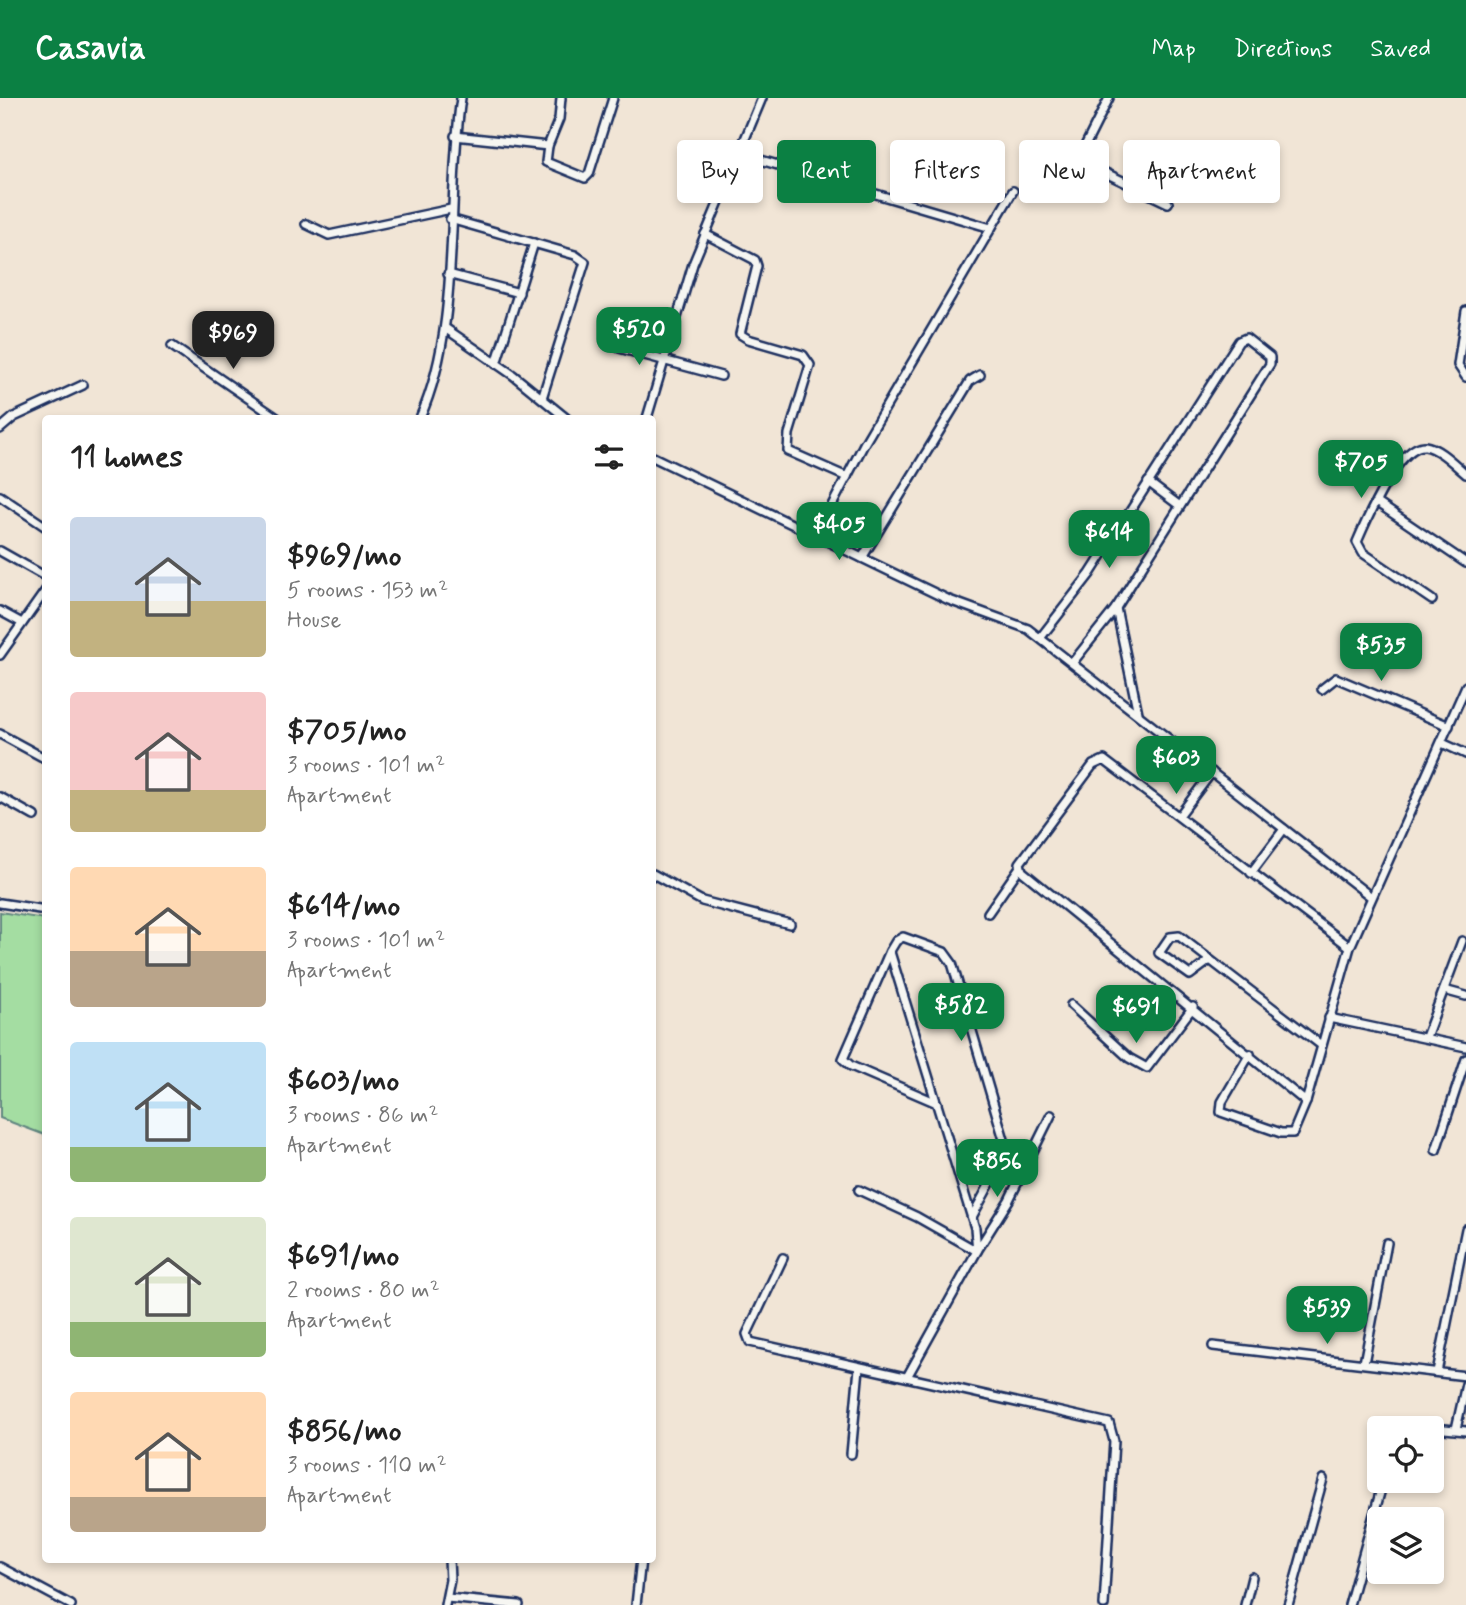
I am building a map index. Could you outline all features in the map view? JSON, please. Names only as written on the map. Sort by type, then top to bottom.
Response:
[{"type":"street","points":[[421,415],[445,328],[455,136],[461,98]]},
{"type":"street","points":[[561,98],[559,119],[548,146],[546,162],[550,166],[585,178],[589,174],[613,98]]},
{"type":"street","points":[[743,140],[762,98]]},
{"type":"street","points":[[1109,98],[1085,146],[1083,158],[1089,164],[1123,181]]},
{"type":"street","points":[[455,136],[548,146]]},
{"type":"street","points":[[763,161],[991,228]]},
{"type":"street","points":[[816,536],[846,477],[1013,191]]},
{"type":"street","points":[[649,415],[705,234],[717,203]]},
{"type":"street","points":[[306,224],[329,235],[451,209]]},
{"type":"street","points":[[450,219],[575,255],[585,262],[542,398]]},
{"type":"street","points":[[705,234],[755,260],[757,266],[740,334],[808,359],[810,365],[789,433],[788,451],[846,477]]},
{"type":"street","points":[[496,364],[534,243]]},
{"type":"street","points":[[449,275],[519,293]]},
{"type":"street","points":[[1466,311],[1458,365],[1466,377]]},
{"type":"street","points":[[445,328],[562,415]]},
{"type":"street","points":[[1041,637],[1090,574],[1238,341],[1246,338],[1270,357],[1270,363],[1115,608],[1073,662]]},
{"type":"street","points":[[172,346],[273,415]]},
{"type":"street","points":[[618,348],[665,358],[721,376]]},
{"type":"street","points":[[862,558],[970,381],[981,375]]},
{"type":"street","points":[[0,429],[14,416],[83,385]]},
{"type":"street","points":[[1432,600],[1357,546],[1376,502],[1398,466],[1416,447],[1432,448],[1466,474]]},
{"type":"street","points":[[656,458],[949,600],[1010,620],[1041,637],[1370,896]]},
{"type":"street","points":[[1148,481],[1180,506]]},
{"type":"street","points":[[0,496],[42,524]]},
{"type":"street","points":[[1376,502],[1466,563]]},
{"type":"street","points":[[0,551],[42,575]]},
{"type":"street","points":[[0,654],[42,596]]},
{"type":"street","points":[[1115,608],[1138,714]]},
{"type":"street","points":[[0,611],[22,623]]},
{"type":"street","points":[[1322,689],[1331,680],[1345,679],[1362,690],[1449,726]]},
{"type":"street","points":[[1250,1054],[1223,1101],[1223,1113],[1291,1134],[1295,1131],[1306,1102],[1350,947],[1370,896],[1443,743],[1466,686]]},
{"type":"street","points":[[0,734],[42,757]]},
{"type":"street","points":[[1443,743],[1466,754]]},
{"type":"street","points":[[988,912],[1020,867],[1023,858],[1100,760],[1179,816],[1350,947]]},
{"type":"street","points":[[1179,816],[1212,772]]},
{"type":"street","points":[[0,797],[34,816]]},
{"type":"street","points":[[1251,873],[1284,829]]},
{"type":"street","points":[[1020,867],[1306,1102]]},
{"type":"street","points":[[656,876],[702,901],[790,924]]},
{"type":"street","points":[[0,903],[42,909]]},
{"type":"street","points":[[1210,960],[1189,975],[1159,953],[1174,934],[1210,960],[1321,1045]]},
{"type":"street","points":[[937,1104],[851,1066],[843,1059],[890,951],[899,939],[909,937],[944,952],[952,963],[1006,1149],[972,1217]]},
{"type":"street","points":[[1426,1037],[1462,941]]},
{"type":"street","points":[[890,951],[972,1217],[977,1251]]},
{"type":"street","points":[[1444,990],[1466,996]]},
{"type":"street","points":[[1071,1005],[1129,1058],[1147,1068],[1193,1007]]},
{"type":"street","points":[[1329,1018],[1466,1047]]},
{"type":"street","points":[[1436,1150],[1466,1059]]},
{"type":"street","points":[[907,1377],[977,1251],[1009,1200],[1051,1115]]},
{"type":"street","points":[[859,1190],[917,1217],[977,1251]]},
{"type":"street","points":[[1437,1372],[1466,1229]]},
{"type":"street","points":[[1364,1363],[1387,1243]]},
{"type":"street","points":[[783,1258],[747,1340],[859,1368],[1109,1423],[1114,1441],[1104,1605]]},
{"type":"street","points":[[1213,1346],[1466,1376]]},
{"type":"street","points":[[850,1454],[859,1368]]},
{"type":"street","points":[[1456,1429],[1466,1384]]},
{"type":"street","points":[[1444,1428],[1466,1431]]},
{"type":"street","points":[[1288,1605],[1323,1479]]},
{"type":"street","points":[[1349,1605],[1380,1493]]},
{"type":"street","points":[[449,1563],[446,1602],[519,1605]]},
{"type":"street","points":[[636,1605],[641,1563]]},
{"type":"street","points":[[0,1577],[3,1568],[71,1605]]},
{"type":"street","points":[[1245,1605],[1252,1577]]},
{"type":"green space","points":[[0,912],[42,919],[42,1134],[0,1118]]}]
